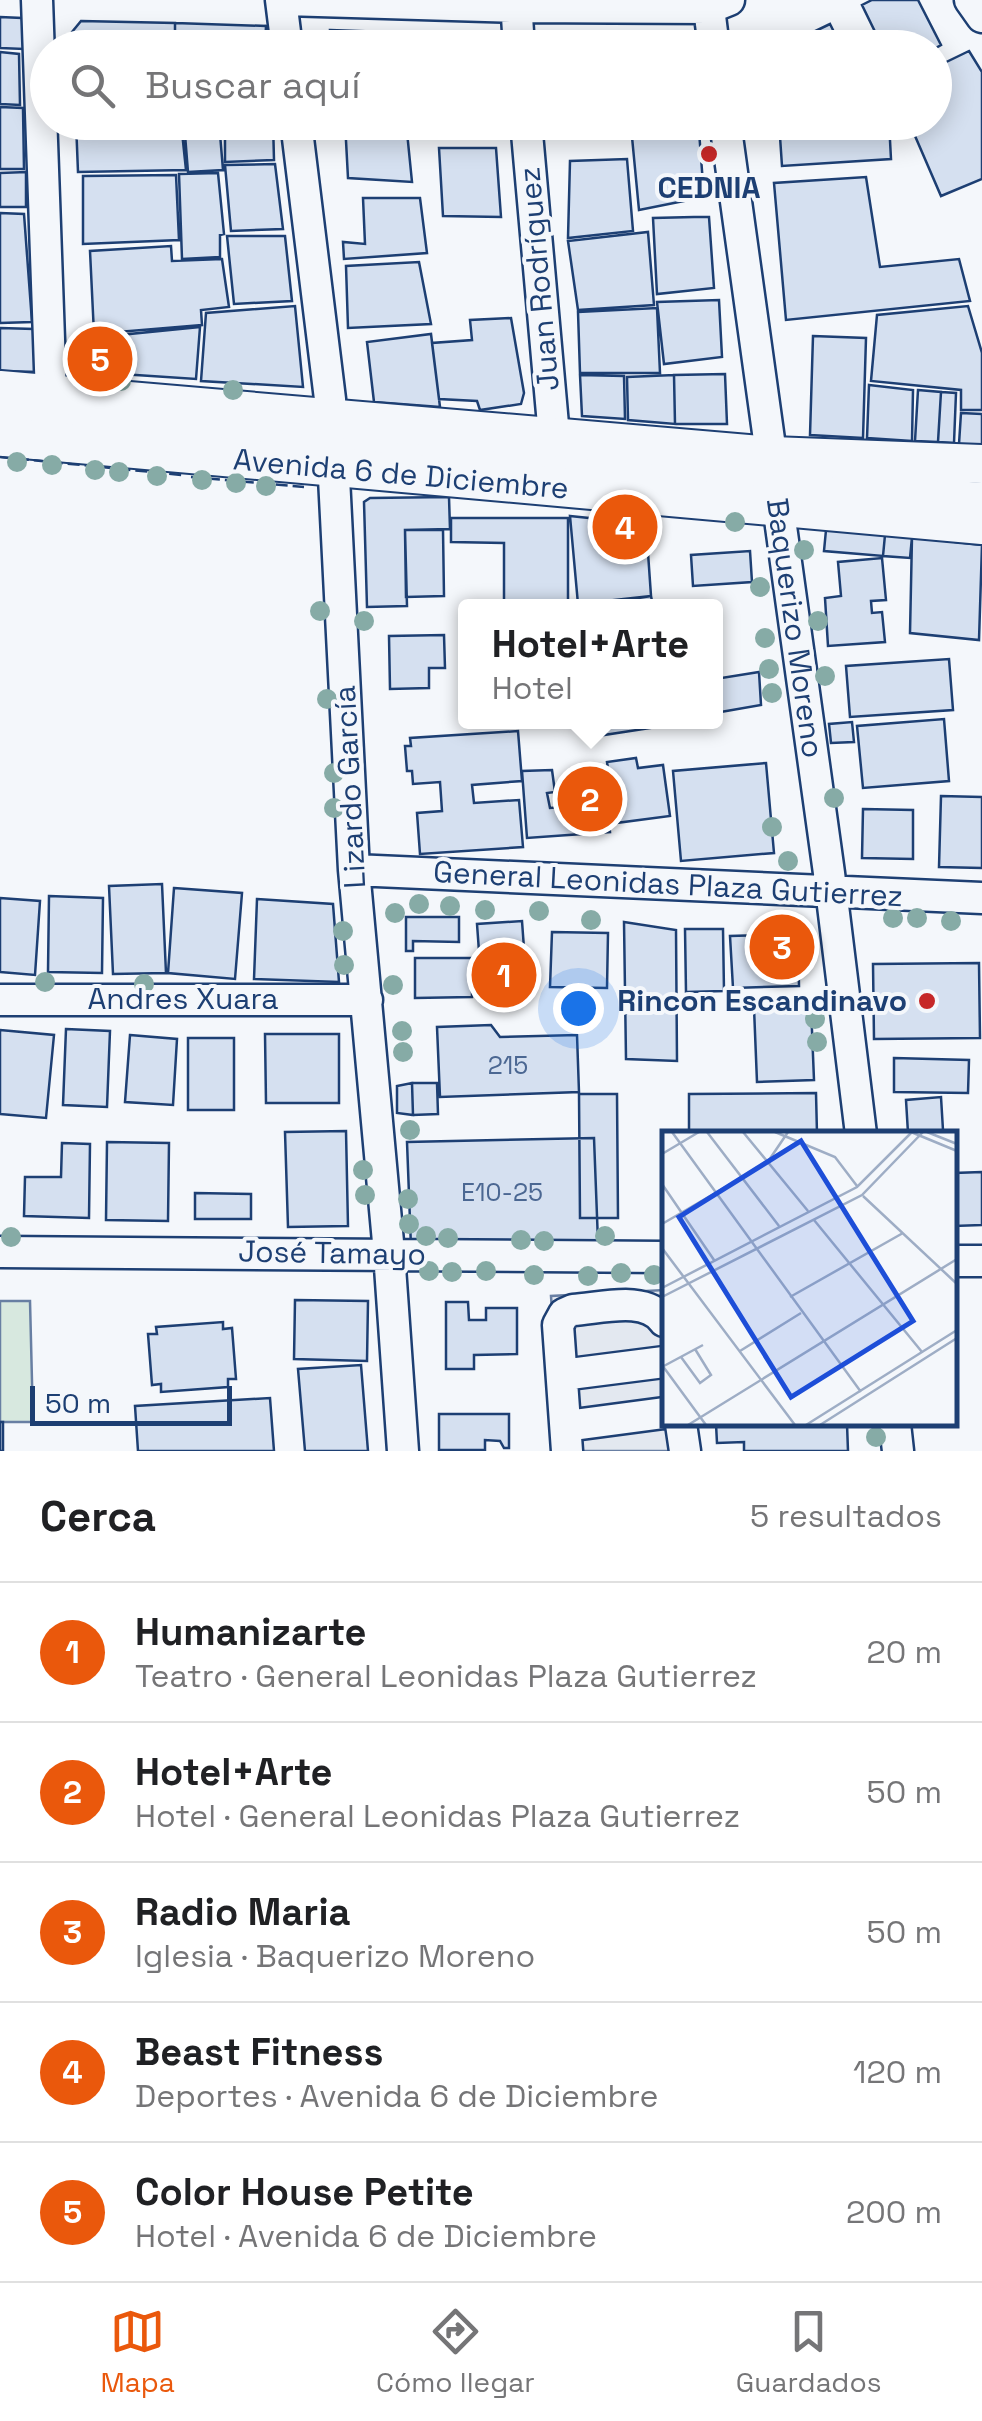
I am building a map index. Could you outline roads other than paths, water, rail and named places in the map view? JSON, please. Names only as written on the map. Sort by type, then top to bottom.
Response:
[{"type":"main road","name":"Avenida 6 de Diciembre","points":[[0,390],[333,445],[554,436],[982,525]]},
{"type":"main road","name":"Avenida 6 de Diciembre","points":[[0,437],[333,445],[774,482],[982,464]]},
{"type":"street","points":[[37,0],[38,30]]},
{"type":"street","points":[[286,30],[283,0],[715,3],[714,30]]},
{"type":"street","points":[[970,0],[982,17]]},
{"type":"street","points":[[516,4],[518,30]]},
{"type":"street","points":[[42,140],[51,396]]},
{"type":"street","name":"Lizardo García","points":[[298,140],[333,445],[354,870],[403,1451]]},
{"type":"street","name":"Juan Rodríguez","points":[[528,140],[554,436]]},
{"type":"street","name":"Baquerizo Moreno","points":[[727,140],[832,892],[860,1131]]},
{"type":"street","points":[[0,409],[333,445]]},
{"type":"street","points":[[774,482],[982,498]]},
{"type":"street","name":"General Leonidas Plaza Gutierrez","points":[[354,870],[982,898]]},
{"type":"street","name":"Andres Xuara","points":[[0,1000],[367,1000]]},
{"type":"street","name":"José Tamayo","points":[[0,1252],[662,1257]]},
{"type":"street","points":[[662,1318],[646,1305],[574,1310],[564,1314],[558,1325],[566,1439],[662,1414]]},
{"type":"street","points":[[562,1374],[662,1362]]},
{"type":"street","points":[[681,1426],[685,1451]]},
{"type":"street","points":[[894,1426],[898,1451]]},
{"type":"place","name":"CEDNIA","points":[[709,154]]},
{"type":"place","name":"Color House Petite","points":[[100,359]]},
{"type":"place","name":"Beast Fitness","points":[[625,527]]},
{"type":"place","name":"Hotel+Arte","points":[[590,799]]},
{"type":"place","name":"Radio Maria","points":[[782,947]]},
{"type":"place","name":"Humanizarte","points":[[504,975]]},
{"type":"place","name":"Rincon Escandinavo","points":[[927,1001]]}]
